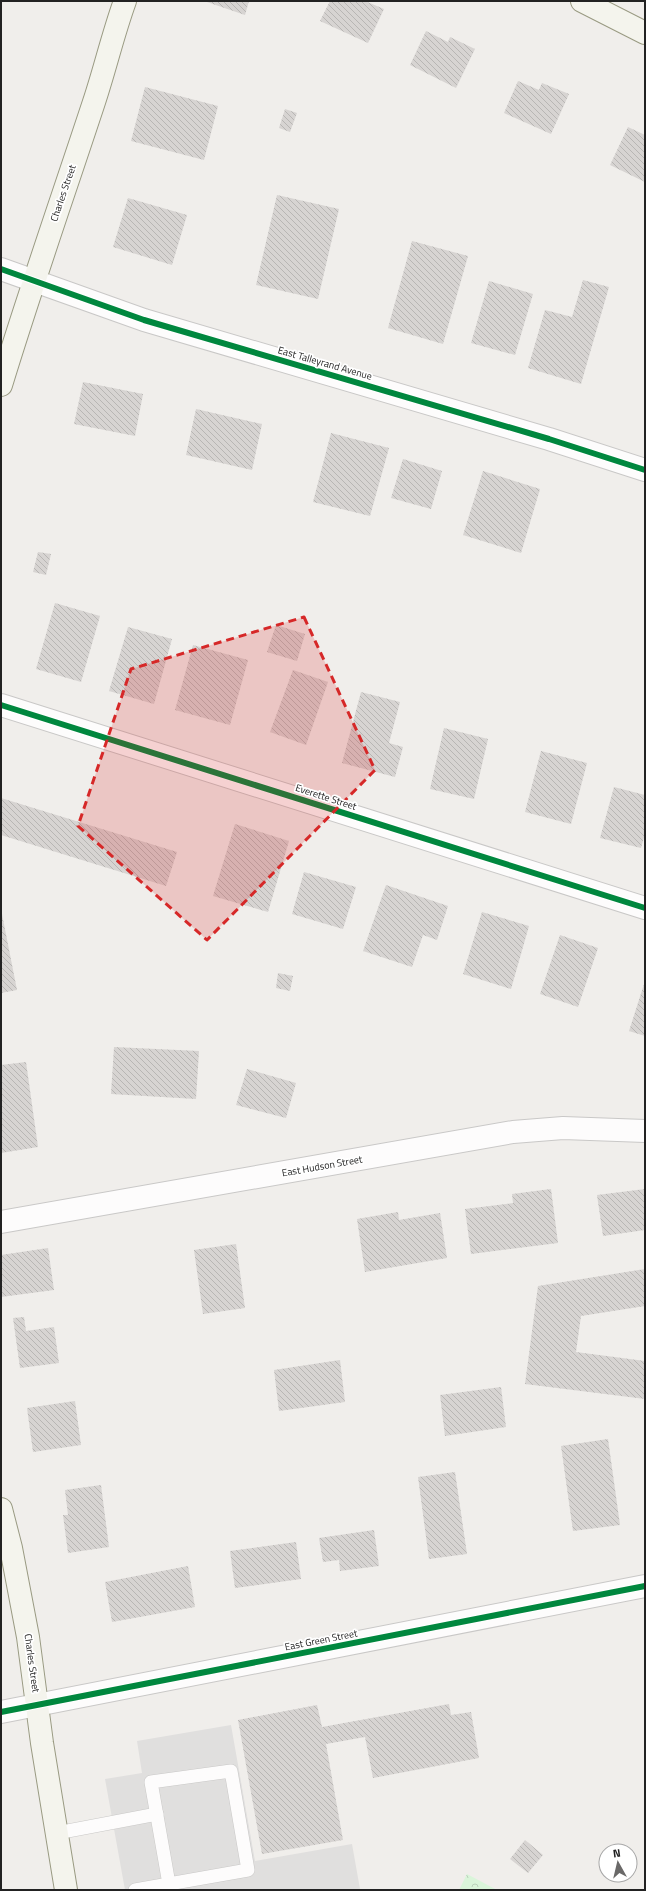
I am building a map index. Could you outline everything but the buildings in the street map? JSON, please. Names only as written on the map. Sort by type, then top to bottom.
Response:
[{"type":"street","name":"Charles Street","points":[[1,385],[33,280],[94,100],[112,35],[125,1]]},
{"type":"street","points":[[582,1],[645,33]]},
{"type":"street","name":"East Talleyrand Avenue","points":[[1,270],[144,320],[549,439],[645,470]]},
{"type":"street","name":"Everette Street","points":[[1,705],[645,908]]},
{"type":"street","name":"East Hudson Street","points":[[1,1222],[513,1132],[563,1128],[645,1130]]},
{"type":"street","name":"Charles Street","points":[[1,1509],[11,1548],[28,1637],[42,1743],[66,1890]]},
{"type":"street","name":"East Green Street","points":[[1,1712],[38,1706],[645,1586]]},
{"type":"lane","points":[[135,1890],[169,1884],[248,1870],[231,1771],[151,1782],[169,1884]]},
{"type":"lane","points":[[57,1833],[157,1814]]},
{"type":"highlighted area","points":[[304,617],[375,770],[207,940],[78,826],[131,669]]},
{"type":"green space","points":[[467,1874],[497,1890],[459,1890]]},
{"type":"shaded area","points":[[231,1725],[255,1861],[352,1844],[360,1889],[125,1890],[105,1779],[142,1773],[137,1741]]},
{"type":"cycle path","points":[[1,269],[144,320],[549,439],[645,470]]},
{"type":"cycle path","points":[[1,705],[645,908]]},
{"type":"cycle path","points":[[1,1712],[645,1586]]}]
